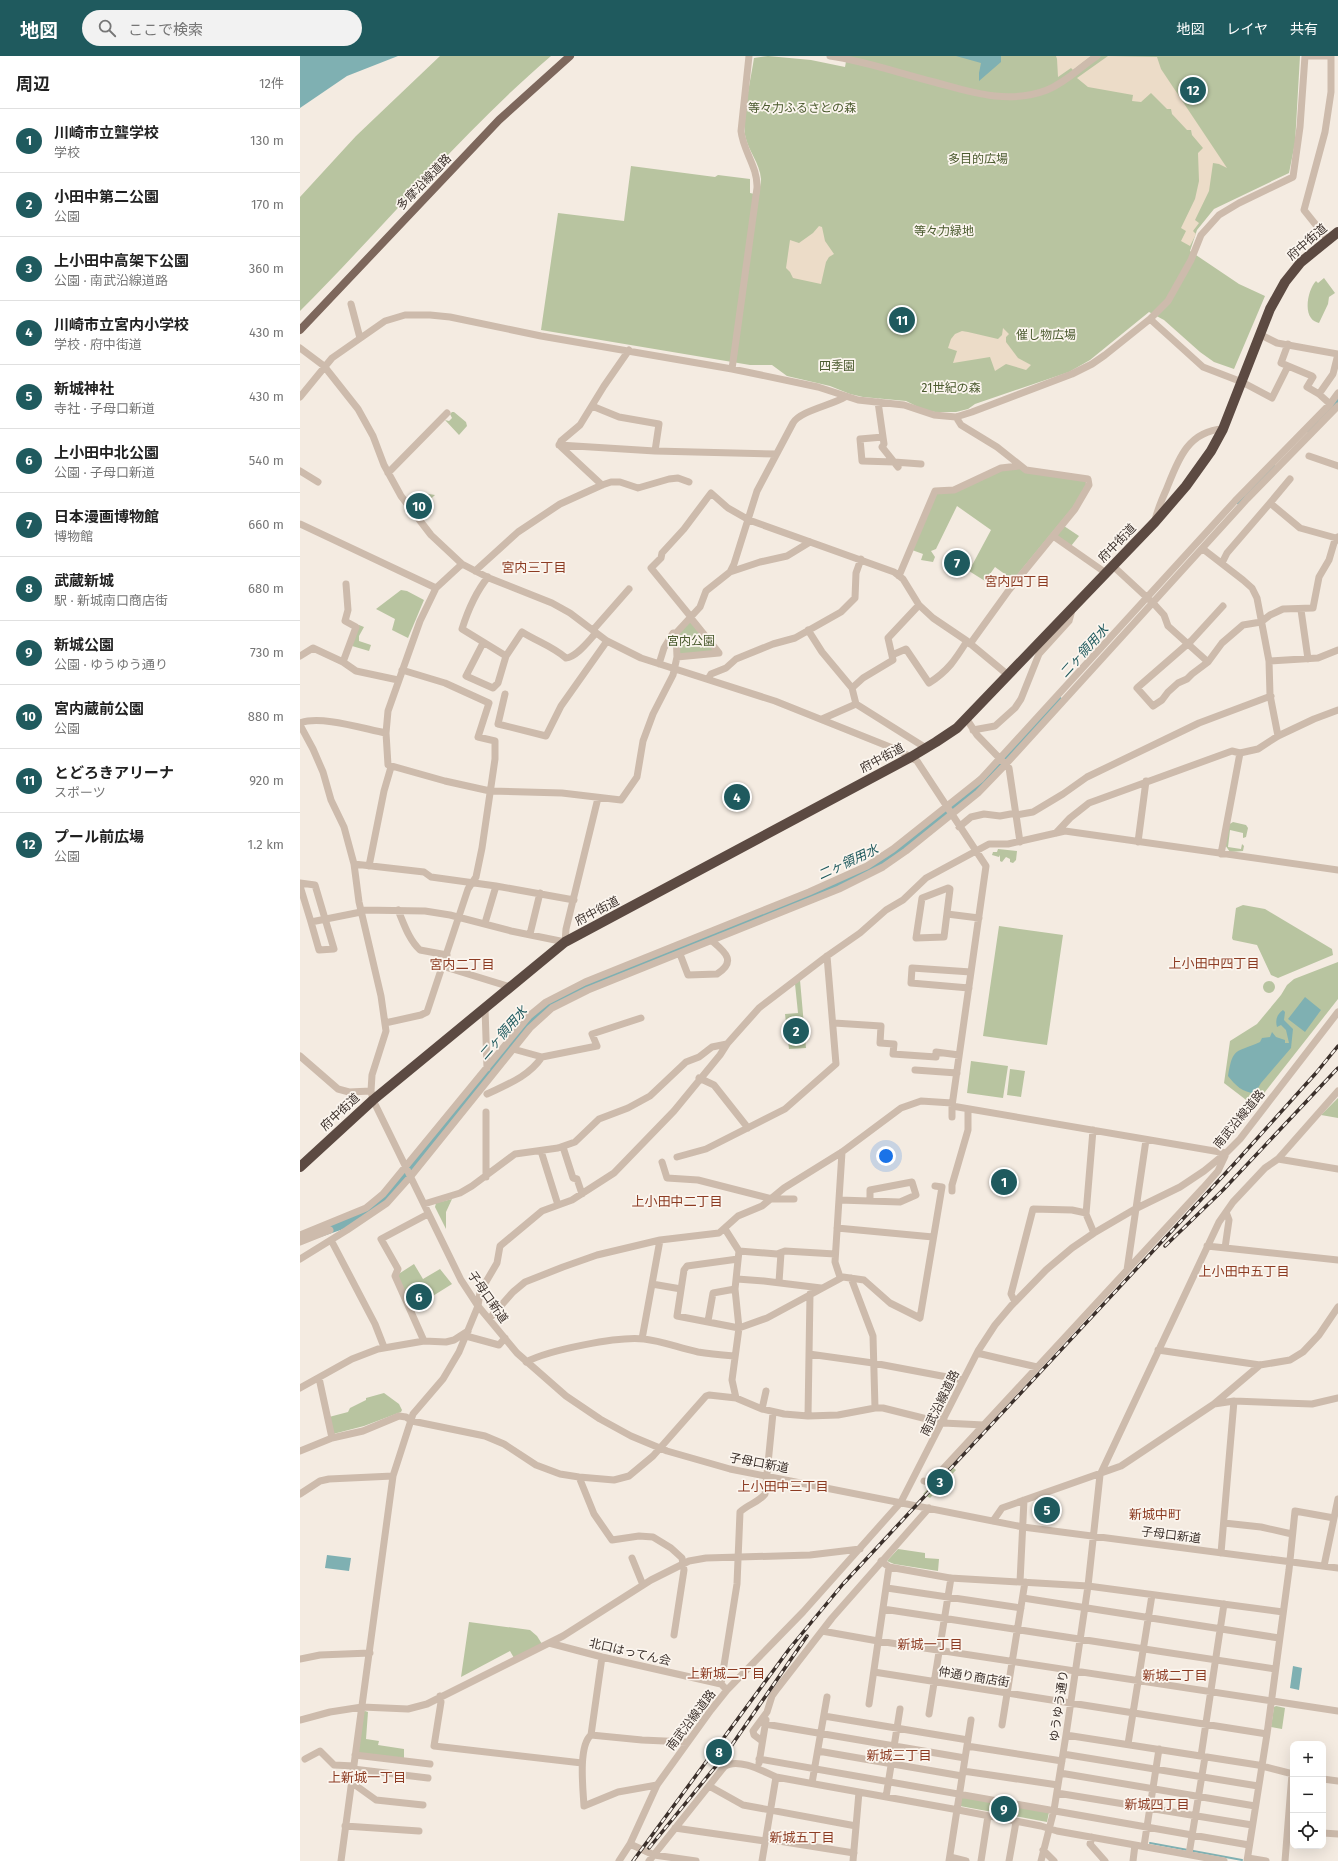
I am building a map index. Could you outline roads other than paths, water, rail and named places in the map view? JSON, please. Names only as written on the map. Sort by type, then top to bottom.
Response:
[{"type":"highway","name":"府中街道","points":[[300,1167],[372,1096],[485,1008],[565,942],[911,757],[946,736],[966,718],[1155,522],[1203,464],[1223,429],[1270,310],[1293,271],[1338,232]]},
{"type":"main road","name":"多摩沿線道路","points":[[300,330],[499,120],[570,56]]},
{"type":"street","points":[[732,369],[757,188],[755,168],[743,141],[741,131],[749,56]]},
{"type":"street","points":[[830,56],[843,57],[859,61],[972,93],[1009,98],[1031,95],[1056,86],[1097,56]]},
{"type":"street","points":[[300,397],[324,366],[385,321],[397,317],[430,315],[732,369],[812,385],[846,397],[904,405],[934,415],[956,417],[1072,374],[1092,364],[1150,319],[1168,301],[1191,260],[1201,235],[1212,222],[1228,209],[1293,176],[1300,127],[1305,56],[1331,56],[1331,92],[1325,132],[1304,210],[1328,240]]},
{"type":"street","points":[[351,304],[360,338]]},
{"type":"street","points":[[1150,319],[1203,367],[1242,382],[1272,398],[1288,366]]},
{"type":"street","points":[[1261,335],[1277,342],[1338,354],[1333,374],[1319,394]]},
{"type":"street","points":[[1288,344],[1281,362],[1312,376],[1313,377],[1307,387],[1319,394],[1330,404]]},
{"type":"street","points":[[300,348],[324,366],[358,408],[373,436],[388,473],[409,507],[431,535],[462,564],[475,572],[552,603],[570,613],[607,641],[641,658],[674,670],[769,699],[900,751],[917,761],[951,815],[986,866],[956,1074],[952,1104],[952,1117]]},
{"type":"street","points":[[559,445],[561,441],[580,425],[604,386],[629,350]]},
{"type":"street","points":[[616,975],[746,917],[883,867],[906,851],[951,815],[978,793],[1006,764],[1150,601],[1235,501],[1338,394]]},
{"type":"street","points":[[730,572],[740,550],[757,491],[796,418],[836,403],[846,397]]},
{"type":"street","points":[[878,402],[884,444],[882,447],[896,465]]},
{"type":"street","points":[[592,406],[619,417],[659,424],[655,451]]},
{"type":"street","points":[[300,1242],[366,1208],[409,1172],[530,1028],[542,1011],[563,992],[680,954],[750,925],[837,885],[893,850],[947,808],[981,779],[1150,601],[1203,549],[1247,499],[1338,406]]},
{"type":"street","points":[[388,473],[447,413]]},
{"type":"street","points":[[892,655],[906,649],[922,675],[929,683],[944,674],[951,667],[968,642],[1009,590],[1075,509],[1089,484],[1088,479],[1026,470],[1019,466],[997,447],[961,425],[956,417]]},
{"type":"street","points":[[1155,522],[1159,504],[1174,469],[1186,447],[1204,433],[1212,430],[1223,429]]},
{"type":"street","points":[[883,437],[860,439],[862,461],[896,465],[921,464]]},
{"type":"street","points":[[559,445],[655,451],[776,454]]},
{"type":"street","points":[[559,445],[602,485]]},
{"type":"street","points":[[1309,456],[1338,466]]},
{"type":"street","points":[[899,576],[935,491],[954,490],[1001,468],[1019,466]]},
{"type":"street","points":[[300,471],[318,482]]},
{"type":"street","points":[[475,572],[518,532],[560,504],[602,485],[611,482],[620,482],[638,488],[669,479],[678,478],[689,482]]},
{"type":"street","points":[[1222,563],[1227,553],[1290,480]]},
{"type":"street","points":[[677,657],[719,653],[652,568],[662,553],[698,512],[711,493],[728,508],[749,520],[861,559],[899,576],[919,605],[933,618],[968,642],[1008,675]]},
{"type":"street","points":[[1223,606],[1191,640],[1137,688],[1153,706],[1162,700],[1178,683],[1187,680],[1192,674],[1208,662],[1222,643],[1241,626],[1261,622],[1277,611],[1313,608],[1319,577],[1329,560],[1337,538],[1300,528],[1270,503]]},
{"type":"street","points":[[300,524],[436,588]]},
{"type":"street","points":[[1053,536],[1109,569],[1150,601],[1164,615],[1168,626],[1208,662]]},
{"type":"street","points":[[659,664],[668,640],[673,633],[676,632],[700,607],[706,591],[730,572],[760,562],[787,556],[810,542]]},
{"type":"street","points":[[1203,549],[1252,588],[1257,598],[1269,661],[1271,696],[1278,736]]},
{"type":"street","points":[[708,680],[711,674],[726,668],[736,659],[773,644],[795,638],[841,612],[855,598],[856,572],[861,559]]},
{"type":"street","points":[[462,564],[436,588],[420,621],[398,680],[388,711],[386,733],[388,765],[391,767],[490,791],[562,794],[621,800],[637,777],[643,741],[653,714],[674,670],[677,657],[676,632]]},
{"type":"street","points":[[488,577],[480,587],[468,610],[462,629],[506,656]]},
{"type":"street","points":[[344,662],[356,627],[345,621],[348,610],[346,584]]},
{"type":"street","points":[[483,643],[466,676],[493,688],[498,682],[506,656],[522,632],[538,642],[553,647],[566,658],[570,658],[581,649],[628,589]]},
{"type":"street","points":[[852,688],[862,678],[893,660],[888,638],[919,605]]},
{"type":"street","points":[[973,730],[996,726],[1015,708],[1021,700],[1039,654],[1069,621],[1073,608]]},
{"type":"street","points":[[1301,610],[1308,659]]},
{"type":"street","points":[[808,630],[822,652],[852,688],[856,704],[926,748]]},
{"type":"street","points":[[505,694],[498,724],[546,736],[561,706],[607,641]]},
{"type":"street","points":[[300,656],[313,648],[344,662],[356,671],[398,680]]},
{"type":"street","points":[[1269,661],[1308,659],[1338,650]]},
{"type":"street","points":[[385,1023],[427,1012],[472,883],[476,877],[482,848],[495,759],[495,741],[478,737],[489,703],[445,683],[402,670]]},
{"type":"street","points":[[960,827],[971,817],[984,814],[1000,816],[1033,812],[1063,794],[1087,777],[1199,723],[1271,696]]},
{"type":"street","points":[[822,719],[856,704]]},
{"type":"street","points":[[1056,834],[1070,818],[1089,803],[1232,751],[1240,753],[1258,749],[1278,736],[1314,719],[1338,710]]},
{"type":"street","points":[[966,718],[973,730],[987,747],[1009,768],[1020,842]]},
{"type":"street","points":[[300,1056],[338,1089],[372,1096],[372,1075],[384,1037],[385,1023],[381,996],[361,911],[354,864],[344,827],[331,800],[318,760],[300,724],[305,721],[318,721],[386,733]]},
{"type":"street","points":[[1221,854],[1240,753]]},
{"type":"street","points":[[369,866],[384,791],[391,767]]},
{"type":"street","points":[[1138,842],[1146,781]]},
{"type":"street","points":[[311,922],[361,911],[425,911],[460,917],[565,942],[566,929],[598,798]]},
{"type":"street","points":[[341,1861],[393,1476],[416,1410],[443,1379],[467,1334],[478,1306],[480,1292],[497,1262],[500,1246],[542,1211],[572,1200],[614,1173],[674,1111],[699,1078],[720,1056],[727,1044],[759,1008],[860,933],[886,910],[903,900],[926,878],[988,844],[1020,842],[1065,832],[1338,870]]},
{"type":"street","points":[[354,864],[424,872],[431,877],[540,893],[574,900]]},
{"type":"street","points":[[300,883],[315,885],[334,949],[319,950],[300,886]]},
{"type":"street","points":[[485,923],[496,886]]},
{"type":"street","points":[[948,888],[950,889],[947,914],[944,937],[916,938],[922,898],[948,888]]},
{"type":"street","points":[[530,934],[540,893]]},
{"type":"street","points":[[398,910],[409,935],[420,950],[447,955]]},
{"type":"street","points":[[947,914],[979,918]]},
{"type":"street","points":[[746,917],[750,925]]},
{"type":"street","points":[[680,954],[688,975],[715,974],[727,964],[728,959],[724,951],[712,940]]},
{"type":"street","points":[[677,1157],[706,1149],[785,1109],[836,1064],[828,956]]},
{"type":"street","points":[[442,966],[510,987]]},
{"type":"street","points":[[969,988],[911,983],[912,968],[971,972]]},
{"type":"street","points":[[485,1008],[487,1079]]},
{"type":"street","points":[[300,1259],[387,1203],[487,1068],[529,1016],[542,1011]]},
{"type":"street","name":"南武沿線道路","points":[[619,1861],[630,1844],[657,1785],[687,1742],[727,1690],[803,1612],[902,1502],[977,1353],[995,1325],[1046,1270],[1072,1248],[1135,1209],[1180,1187],[1226,1154],[1240,1139],[1338,1012]]},
{"type":"street","points":[[512,1049],[542,1057],[596,1046],[592,1034],[641,1018]]},
{"type":"street","points":[[834,1023],[881,1026],[880,1043],[894,1044],[893,1054],[936,1057],[936,1052],[959,1055]]},
{"type":"street","points":[[424,1204],[460,1192],[486,1177],[515,1154],[563,1147],[575,1142],[598,1119],[628,1108],[650,1096],[686,1062],[698,1057],[712,1047],[727,1044]]},
{"type":"street","points":[[487,1094],[527,1074],[535,1068],[542,1057]]},
{"type":"street","points":[[915,1070],[956,1074]]},
{"type":"street","points":[[699,1078],[714,1085],[748,1128]]},
{"type":"street","name":"ゆうゆう通り","points":[[1041,1861],[1054,1810],[1066,1735],[1088,1586],[1100,1475],[1219,1222],[1264,1168],[1278,1159],[1338,1091]]},
{"type":"street","name":"子母口新道","points":[[372,1096],[461,1280],[478,1306],[526,1362],[566,1396],[600,1419],[632,1436],[696,1461],[768,1477],[902,1502],[1023,1527],[1338,1568]]},
{"type":"street","points":[[489,1319],[513,1292],[525,1282],[597,1255],[660,1240],[719,1233],[738,1216],[762,1206],[784,1188],[842,1152],[901,1108],[921,1101],[952,1104],[968,1109],[1226,1154],[1218,1171],[1203,1188],[984,1425],[930,1483],[924,1480]]},
{"type":"street","points":[[952,1191],[952,1186],[968,1130],[968,1109]]},
{"type":"street","points":[[486,1112],[486,1177]]},
{"type":"street","points":[[1093,1130],[1086,1213],[1094,1233]]},
{"type":"street","points":[[1127,1270],[1146,1140]]},
{"type":"street","points":[[563,1147],[573,1178],[577,1179],[582,1194]]},
{"type":"street","points":[[541,1151],[558,1205]]},
{"type":"street","points":[[840,1277],[835,1262],[835,1254],[842,1152]]},
{"type":"street","points":[[1278,1159],[1338,1169]]},
{"type":"street","points":[[662,1162],[668,1178],[698,1180],[772,1198],[794,1199]]},
{"type":"street","points":[[839,1200],[900,1202],[916,1195],[912,1182],[870,1190],[870,1201]]},
{"type":"street","points":[[835,1254],[785,1251],[777,1254],[738,1255],[687,1266],[684,1270],[677,1316],[739,1328],[767,1318],[840,1277],[864,1280],[890,1303],[920,1318],[932,1237],[942,1187],[935,1186]]},
{"type":"street","points":[[1015,1302],[1011,1294],[1033,1209],[1072,1210],[1086,1213]]},
{"type":"street","points":[[1225,1248],[1229,1220],[1226,1212]]},
{"type":"street","points":[[424,1341],[395,1276],[398,1269],[381,1239],[428,1214]]},
{"type":"street","points":[[300,1235],[329,1227]]},
{"type":"street","points":[[329,1227],[332,1239],[375,1324],[384,1347]]},
{"type":"street","points":[[837,1228],[932,1237]]},
{"type":"street","points":[[725,1229],[738,1255],[735,1289],[739,1328],[734,1356],[732,1380],[736,1398]]},
{"type":"street","points":[[642,1339],[660,1240]]},
{"type":"street","points":[[1207,1246],[1338,1260]]},
{"type":"street","points":[[779,1282],[781,1253]]},
{"type":"street","points":[[851,1278],[873,1336],[875,1408]]},
{"type":"street","points":[[737,1279],[779,1282],[821,1288]]},
{"type":"street","points":[[652,1284],[681,1289]]},
{"type":"street","points":[[708,1321],[713,1293],[735,1289]]},
{"type":"street","points":[[808,1416],[810,1294]]},
{"type":"street","points":[[1158,1350],[1260,1365],[1290,1360],[1303,1352],[1319,1335],[1338,1307]]},
{"type":"street","points":[[300,1388],[352,1359],[384,1347],[424,1341],[446,1342],[467,1334],[499,1345],[505,1338]]},
{"type":"street","points":[[526,1362],[535,1358],[575,1348],[628,1339],[642,1339],[697,1352],[734,1356]]},
{"type":"street","points":[[977,1353],[1037,1367]]},
{"type":"street","points":[[809,1354],[873,1363],[964,1380]]},
{"type":"street","points":[[993,1521],[1002,1508],[1100,1475],[1134,1459],[1163,1437],[1214,1404],[1260,1365]]},
{"type":"street","points":[[319,1378],[332,1438]]},
{"type":"street","points":[[762,1409],[766,1391]]},
{"type":"street","points":[[300,1451],[332,1438],[363,1431],[399,1416],[406,1417],[412,1421],[485,1436],[504,1444],[548,1471],[579,1478],[614,1480],[629,1476],[660,1448],[706,1396],[709,1395],[736,1398],[773,1413],[808,1416],[838,1415],[875,1408],[883,1408],[927,1419],[984,1425]]},
{"type":"street","points":[[1214,1404],[1234,1401],[1312,1404],[1338,1398]]},
{"type":"street","points":[[1221,1553],[1234,1401]]},
{"type":"street","points":[[727,1690],[721,1684],[737,1584],[740,1512],[745,1507],[760,1500],[765,1494],[768,1477],[773,1413]]},
{"type":"street","points":[[300,1494],[320,1481],[329,1478],[393,1476]]},
{"type":"street","points":[[579,1478],[594,1514],[612,1540],[639,1536],[653,1537],[671,1548],[682,1558],[684,1570],[678,1617],[674,1635]]},
{"type":"street","points":[[1324,1566],[1338,1499]]},
{"type":"street","points":[[1002,1725],[1023,1598],[1024,1500]]},
{"type":"street","points":[[762,1741],[753,1732],[767,1712],[777,1689],[822,1630],[929,1508]]},
{"type":"street","points":[[1266,1861],[1248,1860],[1249,1845],[1276,1669],[1295,1511],[1334,1518]]},
{"type":"street","points":[[1224,1523],[1261,1527],[1292,1534]]},
{"type":"street","points":[[300,1720],[330,1712],[362,1707],[408,1709],[427,1704],[440,1696],[548,1643],[643,1585],[684,1563],[706,1558],[810,1555],[860,1549]]},
{"type":"street","points":[[632,1558],[643,1585]]},
{"type":"street","points":[[881,1561],[889,1567],[951,1578],[1088,1586],[1283,1612]]},
{"type":"street","points":[[869,1704],[889,1567]]},
{"type":"street","points":[[929,1714],[951,1578]]},
{"type":"street","points":[[887,1588],[1021,1608]]},
{"type":"street","points":[[1128,1744],[1152,1595]]},
{"type":"street","points":[[1023,1598],[1279,1638]]},
{"type":"street","points":[[1189,1854],[1201,1777],[1206,1725],[1224,1604]]},
{"type":"street","points":[[883,1609],[1276,1669]]},
{"type":"street","points":[[822,1630],[878,1641],[1338,1711]]},
{"type":"street","name":"北口はってん会","points":[[548,1643],[602,1658],[721,1684]]},
{"type":"street","points":[[300,1659],[320,1655],[370,1653]]},
{"type":"street","points":[[591,1735],[602,1658]]},
{"type":"street","name":"仲通り商店街","points":[[874,1672],[1267,1734]]},
{"type":"street","points":[[440,1696],[441,1702],[434,1746],[582,1764]]},
{"type":"street","points":[[812,1783],[827,1698]]},
{"type":"street","points":[[886,1797],[900,1709]]},
{"type":"street","points":[[758,1768],[767,1712]]},
{"type":"street","points":[[824,1716],[897,1728],[967,1743],[1258,1786]]},
{"type":"street","points":[[966,1861],[950,1859],[971,1720]]},
{"type":"street","points":[[765,1724],[965,1758]]},
{"type":"street","points":[[657,1785],[618,1792],[584,1806],[582,1764],[586,1738],[591,1735],[642,1740],[687,1742]]},
{"type":"street","points":[[1066,1735],[1262,1766],[1290,1773]]},
{"type":"street","points":[[1144,1846],[1160,1749]]},
{"type":"street","points":[[305,1759],[320,1751],[334,1765],[428,1778]]},
{"type":"street","points":[[818,1751],[891,1764],[1058,1785]]},
{"type":"street","points":[[355,1755],[430,1764]]},
{"type":"street","points":[[760,1759],[1249,1845]]},
{"type":"street","points":[[651,1858],[726,1765],[736,1764],[758,1768],[776,1777],[1189,1854],[1197,1858],[1224,1861]]},
{"type":"street","points":[[1060,1773],[1255,1806]]},
{"type":"street","points":[[762,1861],[776,1777]]},
{"type":"street","points":[[1291,1813],[1292,1777]]},
{"type":"street","points":[[1326,1779],[1338,1781]]},
{"type":"street","points":[[351,1782],[376,1800],[423,1805]]},
{"type":"street","points":[[709,1786],[743,1805],[856,1826]]},
{"type":"street","points":[[853,1861],[859,1792]]},
{"type":"street","points":[[1057,1793],[1252,1825]]},
{"type":"street","points":[[981,1861],[988,1816]]},
{"type":"street","points":[[1009,1861],[1016,1822]]},
{"type":"street","points":[[345,1826],[419,1832]]},
{"type":"street","points":[[675,1828],[854,1853]]},
{"type":"street","points":[[1285,1861],[1290,1832]]},
{"type":"street","points":[[1326,1834],[1338,1834]]},
{"type":"street","points":[[1092,1837],[1090,1844],[1105,1861]]},
{"type":"street","points":[[630,1844],[651,1858],[696,1861]]},
{"type":"street","points":[[1133,1861],[1135,1845]]},
{"type":"street","points":[[1043,1850],[1054,1861]]},
{"type":"water","points":[[300,56],[398,56],[347,76],[300,108]]},
{"type":"water","points":[[956,56],[1001,56],[1001,62],[979,81],[981,63]]},
{"type":"water","points":[[1305,997],[1321,1010],[1305,1032],[1288,1019]]},
{"type":"water","points":[[1283,1010],[1285,1012],[1284,1020],[1293,1029],[1291,1048],[1261,1083],[1255,1093],[1247,1092],[1236,1085],[1228,1076],[1234,1055],[1240,1050],[1260,1042],[1262,1038],[1270,1037],[1272,1032],[1276,1037],[1285,1040],[1285,1043],[1289,1043],[1286,1030],[1281,1025],[1277,1027],[1276,1024],[1278,1015]]},
{"type":"water","points":[[327,1555],[351,1558],[349,1571],[325,1568]]},
{"type":"water","points":[[1293,1666],[1302,1668],[1299,1690],[1290,1688]]},
{"type":"waterway","name":"二ヶ領用水","points":[[1311,428],[1338,400]]},
{"type":"waterway","name":"二ヶ領用水","points":[[1241,500],[1271,469]]},
{"type":"waterway","name":"二ヶ領用水","points":[[318,1232],[361,1217],[389,1195],[463,1106],[527,1024],[547,1006],[584,988],[842,883],[873,866],[903,847],[958,803],[1009,754],[1058,702]]},
{"type":"waterway","points":[[1150,1843],[1242,1860]]},
{"type":"railway","points":[[633,1861],[790,1648],[843,1584],[1235,1163],[1316,1073],[1338,1046]]},
{"type":"railway","points":[[1165,1246],[1223,1190],[1338,1068]]},
{"type":"railway","points":[[649,1848],[725,1755],[807,1636]]},
{"type":"place","name":"プール前広場","points":[[1193,90]]},
{"type":"place","name":"とどろきアリーナ","points":[[902,320]]},
{"type":"place","name":"宮内蔵前公園","points":[[419,506]]},
{"type":"place","name":"日本漫画博物館","points":[[957,563]]},
{"type":"place","name":"川崎市立宮内小学校","points":[[737,797]]},
{"type":"place","name":"小田中第二公園","points":[[796,1031]]},
{"type":"place","name":"川崎市立聾学校","points":[[1004,1182]]},
{"type":"place","name":"上小田中北公園","points":[[419,1297]]},
{"type":"place","name":"上小田中高架下公園","points":[[940,1482]]},
{"type":"place","name":"新城神社","points":[[1047,1510]]},
{"type":"place","name":"武蔵新城","points":[[719,1752]]},
{"type":"place","name":"新城公園","points":[[1004,1809]]},
{"type":"district","name":"宮内三丁目","points":[[534,567]]},
{"type":"district","name":"宮内四丁目","points":[[1017,581]]},
{"type":"district","name":"上小田中四丁目","points":[[1214,963]]},
{"type":"district","name":"宮内二丁目","points":[[462,964]]},
{"type":"district","name":"上小田中二丁目","points":[[677,1201]]},
{"type":"district","name":"上小田中五丁目","points":[[1244,1271]]},
{"type":"district","name":"上小田中三丁目","points":[[783,1486]]},
{"type":"district","name":"新城中町","points":[[1155,1514]]},
{"type":"district","name":"新城一丁目","points":[[930,1644]]},
{"type":"district","name":"上新城二丁目","points":[[726,1673]]},
{"type":"district","name":"新城二丁目","points":[[1175,1675]]},
{"type":"district","name":"新城三丁目","points":[[899,1755]]},
{"type":"district","name":"上新城一丁目","points":[[367,1777]]},
{"type":"district","name":"新城四丁目","points":[[1157,1804]]},
{"type":"district","name":"新城五丁目","points":[[802,1837]]},
{"type":"park label","name":"等々力ふるさとの森","points":[[802,108]]},
{"type":"park label","name":"多目的広場","points":[[978,159]]},
{"type":"park label","name":"等々力緑地","points":[[944,231]]},
{"type":"park label","name":"催し物広場","points":[[1046,335]]},
{"type":"park label","name":"四季園","points":[[837,366]]},
{"type":"park label","name":"21世紀の森","points":[[951,388]]},
{"type":"park label","name":"宮内公園","points":[[691,641]]}]
